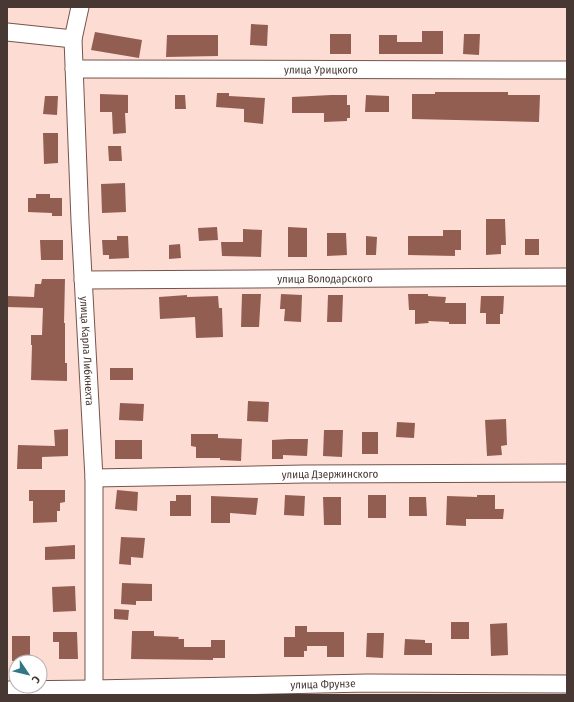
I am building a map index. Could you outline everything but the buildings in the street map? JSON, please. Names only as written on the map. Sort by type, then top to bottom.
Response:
[{"type":"street","name":"улица Карла Либкнехта","points":[[80,7],[73,39],[83,280],[94,478],[94,692]]},
{"type":"street","points":[[7,32],[73,39]]},
{"type":"street","name":"улица Урицкого","points":[[74,69],[567,70]]},
{"type":"street","name":"улица Володарского","points":[[83,280],[567,277]]},
{"type":"street","name":"улица Дзержинского","points":[[94,478],[304,474],[567,473]]},
{"type":"street","name":"улица Фрунзе","points":[[7,690],[94,692],[367,683],[567,684]]}]
